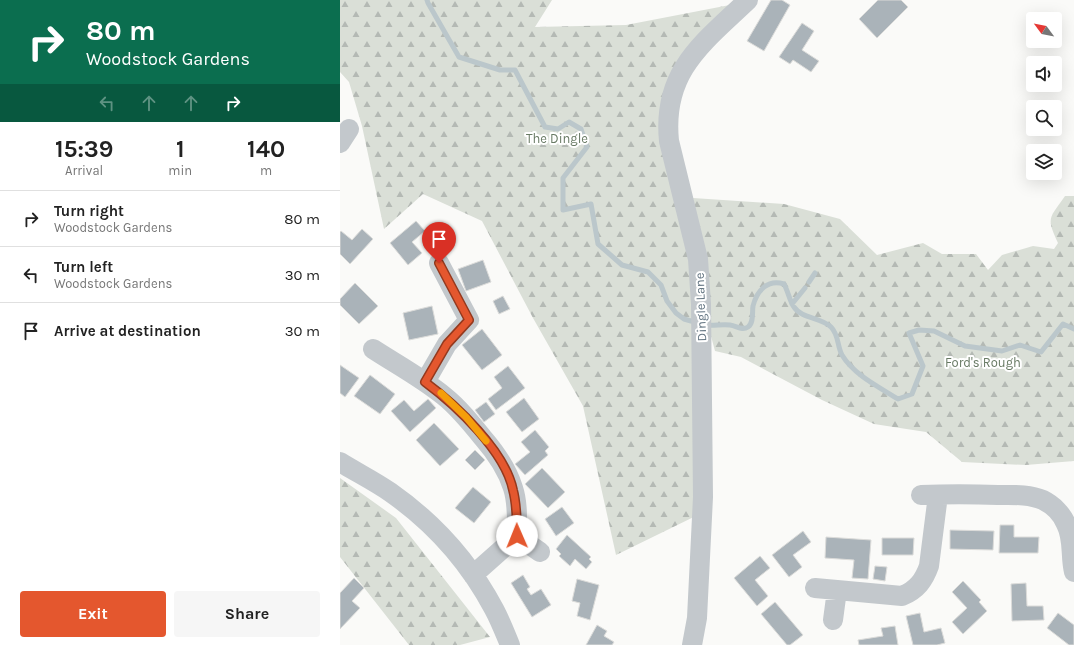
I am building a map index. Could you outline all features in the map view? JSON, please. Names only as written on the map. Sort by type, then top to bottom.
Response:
[{"type":"street","name":"Dingle Lane","points":[[692,645],[697,618],[703,496],[701,446],[701,304],[698,259],[669,141],[669,110],[672,94],[684,65],[697,50],[748,0]]},
{"type":"street","points":[[425,382],[447,344],[469,320],[439,263]]},
{"type":"street","points":[[372,349],[425,382],[444,396],[466,417],[492,449],[505,468],[513,489],[517,512],[517,536],[473,574]]},
{"type":"street","points":[[340,462],[389,491],[422,517],[450,544],[473,574],[494,609],[510,645]]},
{"type":"street","points":[[815,588],[902,596],[911,592],[926,577],[929,566],[930,495],[1021,496],[1034,497],[1050,504],[1062,516],[1067,525],[1074,572]]},
{"type":"street","points":[[517,536],[540,552]]},
{"type":"street","points":[[833,620],[837,590]]},
{"type":"green space","name":"The Dingle","points":[[340,0],[552,0],[535,27],[626,25],[735,4],[697,51],[667,123],[695,254],[706,511],[616,555],[583,406],[533,318],[482,221],[423,194],[384,229],[362,126],[349,82],[340,72]]},
{"type":"green space","name":"Ford's Rough","points":[[1065,196],[1074,196],[1074,461],[1026,465],[962,462],[926,432],[874,424],[822,400],[741,357],[715,351],[708,325],[693,198],[784,204],[840,219],[877,255],[923,243],[942,254],[976,254],[988,270],[1002,255],[1033,246],[1054,249],[1058,243],[1052,228],[1051,218],[1055,209]]},
{"type":"green space","points":[[340,478],[396,518],[490,637],[460,645],[409,645],[340,557]]},
{"type":"building","points":[[771,0],[782,0],[790,5],[764,51],[747,41]]},
{"type":"building","points":[[878,0],[901,0],[908,7],[877,38],[859,19]]},
{"type":"building","points":[[802,23],[814,31],[802,50],[819,61],[811,72],[793,60],[790,64],[779,57]]},
{"type":"building","points":[[416,221],[425,231],[412,242],[422,253],[408,265],[390,243]]},
{"type":"building","points":[[362,229],[373,239],[350,264],[340,254],[340,232],[341,231],[352,240]]},
{"type":"building","points":[[483,260],[491,282],[466,291],[458,269]]},
{"type":"building","points":[[355,283],[378,306],[359,324],[340,305],[340,299]]},
{"type":"building","points":[[503,296],[510,309],[499,314],[493,301]]},
{"type":"building","points":[[432,306],[438,334],[409,340],[403,313]]},
{"type":"building","points":[[482,329],[502,355],[482,370],[462,345]]},
{"type":"building","points":[[340,365],[359,378],[345,397],[340,393]]},
{"type":"building","points":[[508,366],[525,388],[496,410],[488,399],[502,388],[494,377]]},
{"type":"building","points":[[370,375],[395,394],[380,414],[354,396]]},
{"type":"building","points":[[524,398],[539,419],[522,432],[506,412]]},
{"type":"building","points":[[428,399],[436,408],[410,432],[391,411],[404,400],[414,411]]},
{"type":"building","points":[[486,402],[495,414],[484,422],[475,410]]},
{"type":"building","points":[[434,423],[459,449],[440,466],[416,440]]},
{"type":"building","points":[[535,430],[549,447],[545,451],[548,455],[525,475],[515,464],[530,452],[521,442]]},
{"type":"building","points":[[475,450],[485,460],[475,470],[465,460]]},
{"type":"building","points":[[542,468],[565,492],[548,508],[525,484]]},
{"type":"building","points":[[473,487],[491,502],[474,523],[455,508]]},
{"type":"building","points":[[562,507],[574,523],[556,536],[545,519]]},
{"type":"building","points":[[1000,525],[1014,525],[1014,537],[1039,537],[1038,553],[999,553]]},
{"type":"building","points":[[950,530],[994,531],[993,550],[950,549]]},
{"type":"building","points":[[803,531],[811,542],[793,555],[802,567],[789,577],[772,555]]},
{"type":"building","points":[[567,535],[591,557],[589,559],[592,562],[586,569],[575,559],[570,566],[559,556],[561,554],[556,549]]},
{"type":"building","points":[[826,537],[871,540],[868,579],[852,578],[854,560],[825,558]]},
{"type":"building","points":[[882,538],[914,538],[913,555],[882,555]]},
{"type":"building","points":[[760,556],[770,568],[755,580],[768,596],[757,606],[734,578]]},
{"type":"building","points":[[875,566],[887,567],[885,581],[873,579]]},
{"type":"building","points":[[523,575],[530,587],[527,589],[531,595],[541,589],[551,605],[532,617],[511,583]]},
{"type":"building","points":[[354,578],[364,588],[352,601],[360,608],[340,629],[340,593]]},
{"type":"building","points":[[577,579],[599,585],[590,620],[577,616],[580,603],[572,601]]},
{"type":"building","points":[[963,581],[981,600],[979,602],[987,611],[963,634],[952,622],[967,608],[952,592]]},
{"type":"building","points":[[1026,583],[1027,606],[1043,606],[1044,620],[1012,621],[1011,584]]},
{"type":"building","points":[[775,602],[803,635],[790,645],[787,645],[761,614]]},
{"type":"building","points":[[920,613],[924,632],[941,628],[945,643],[937,645],[913,645],[906,616]]},
{"type":"building","points":[[1058,613],[1074,625],[1074,645],[1069,645],[1047,628]]},
{"type":"building","points":[[597,625],[607,631],[604,636],[614,642],[612,645],[586,645]]},
{"type":"building","points":[[895,626],[898,645],[859,645],[858,640],[883,636],[881,628]]},
{"type":"waterway","points":[[427,0],[459,57],[500,70],[515,70],[545,127],[558,129],[569,122],[581,129],[587,147],[563,178],[563,210],[591,204],[598,244],[622,265],[648,272],[661,285],[667,301],[676,313],[684,319],[698,323]]},
{"type":"waterway","points":[[809,282],[815,273]]},
{"type":"waterway","points":[[705,325],[730,325],[744,329],[748,327],[752,320],[753,306],[760,291],[764,287],[773,283],[784,284],[797,311],[822,321],[834,330],[842,355],[853,369],[867,380],[898,399],[912,394],[923,366],[909,333],[919,330],[934,331],[965,346],[1002,351],[1020,345],[1041,352],[1063,324],[1074,329]]},
{"type":"waterway","points":[[792,304],[805,288]]},
{"type":"slow traffic","points":[[441,393],[466,417],[486,441]]},
{"type":"route","points":[[439,263],[469,320],[447,344],[425,382],[444,396],[466,417],[492,449],[505,468],[513,489],[517,512],[517,536]]}]
